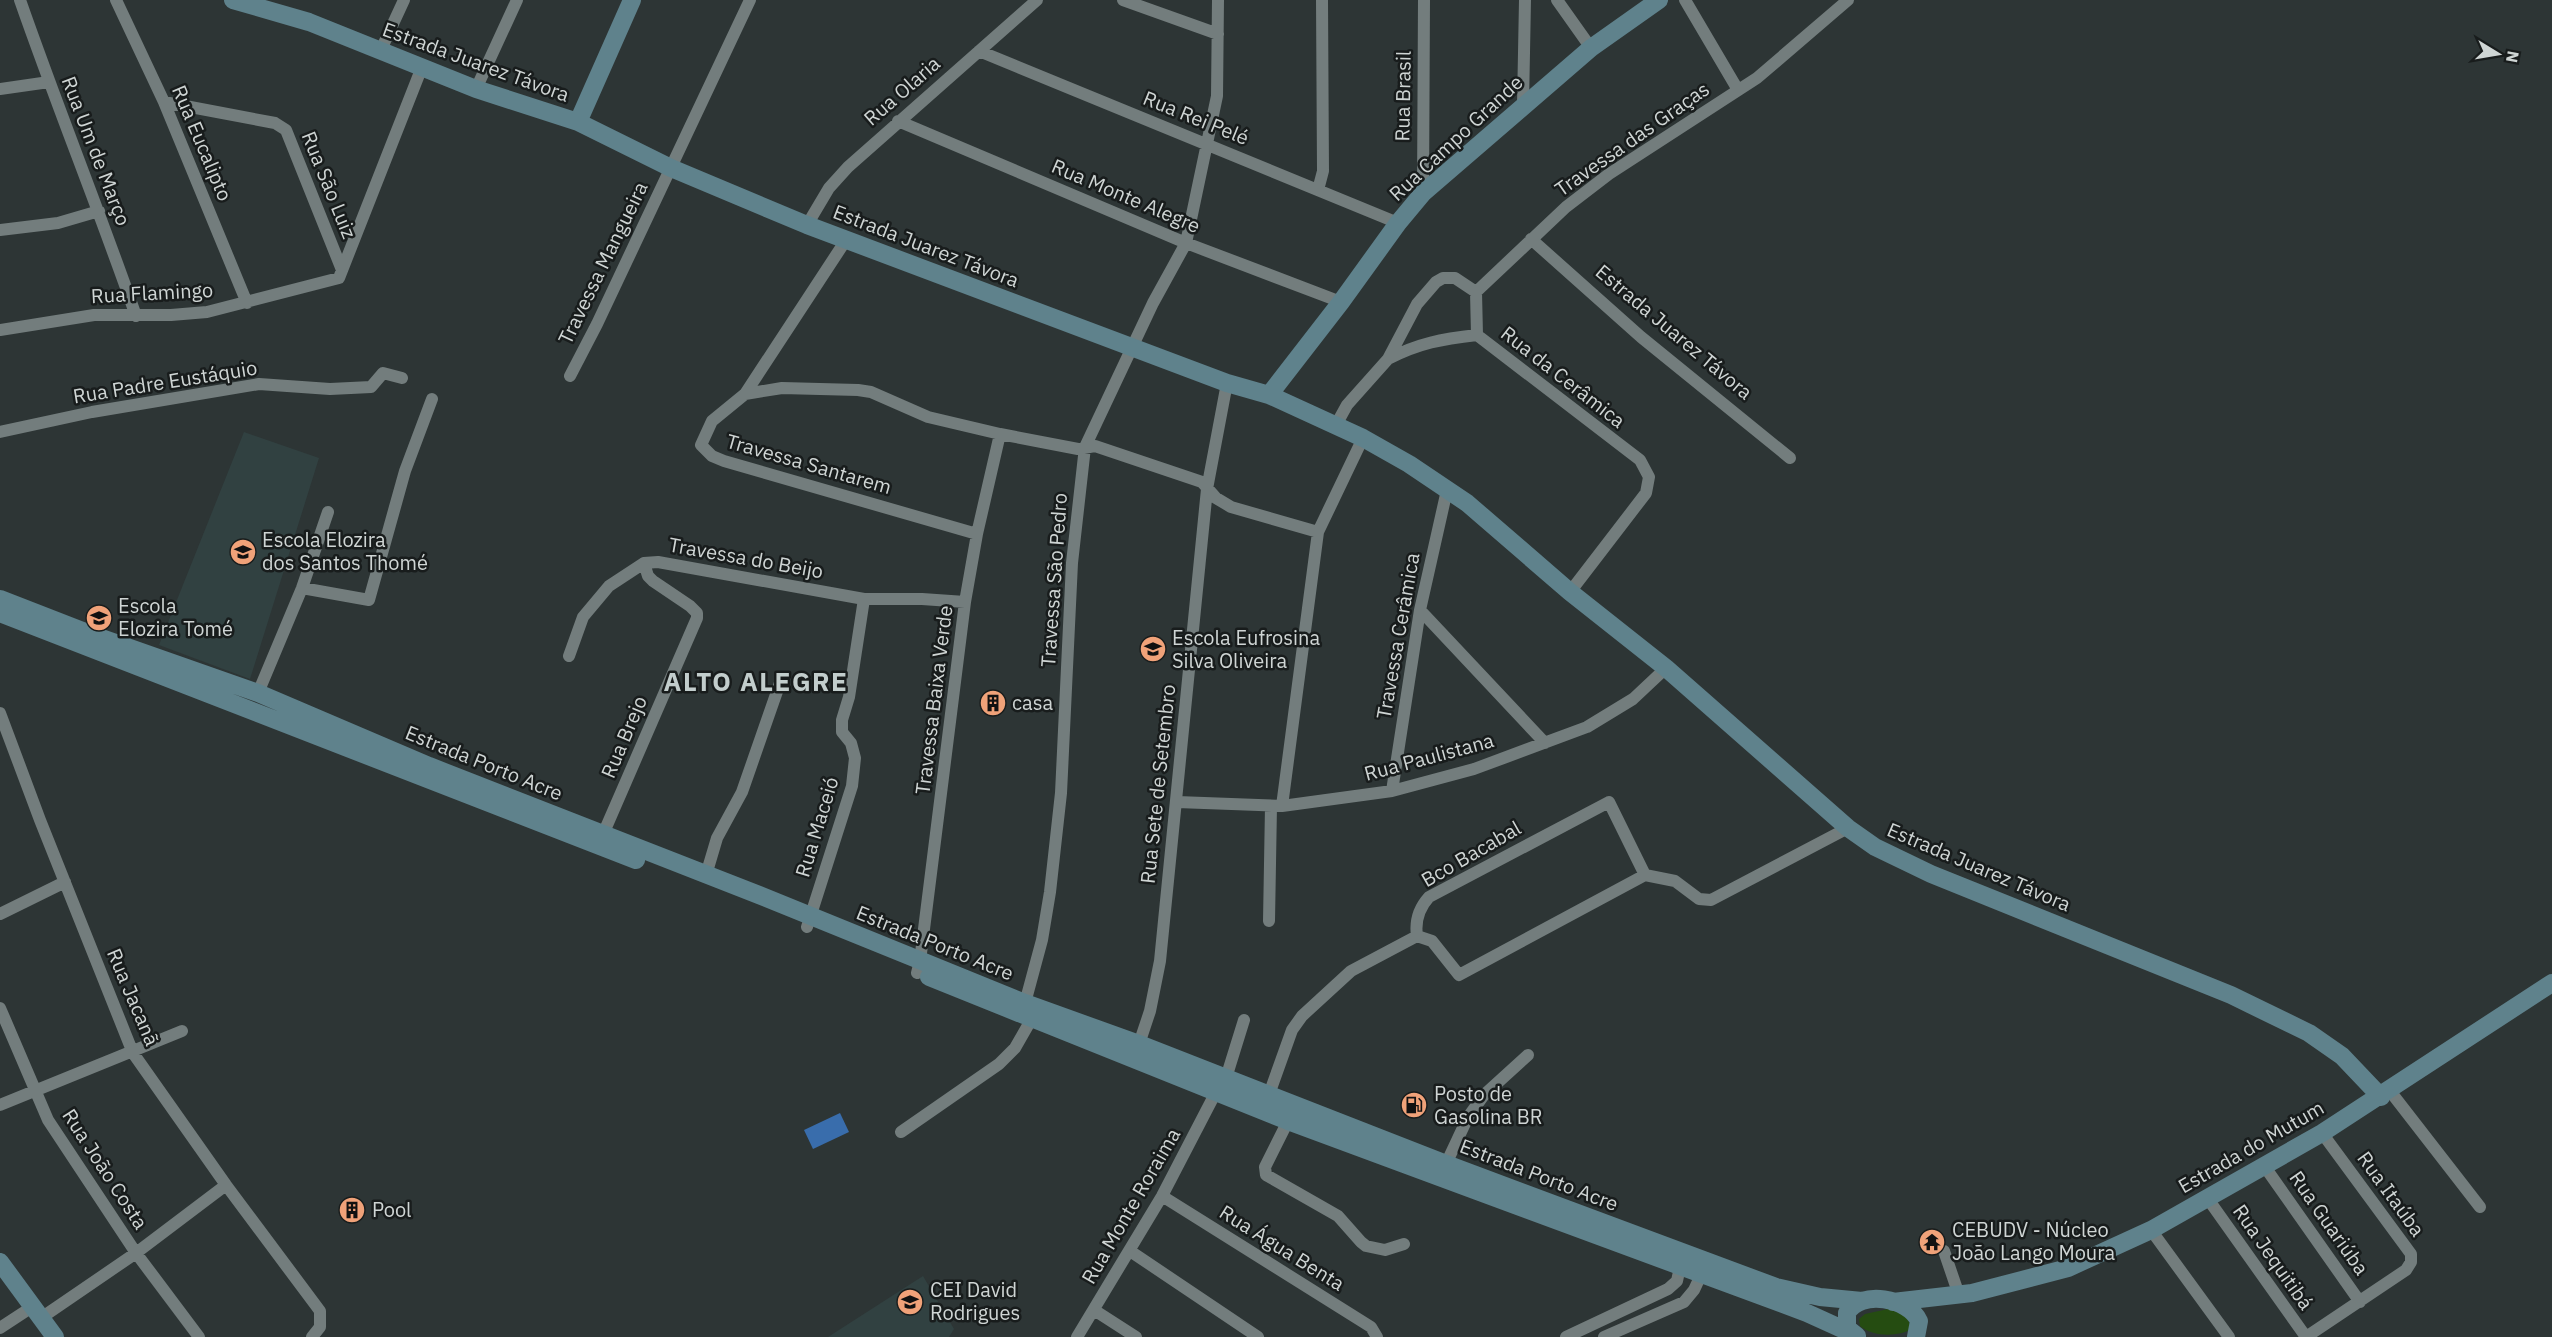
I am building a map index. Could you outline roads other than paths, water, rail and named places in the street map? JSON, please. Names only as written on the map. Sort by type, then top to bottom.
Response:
[{"type":"street","name":"Rua Um de Março","points":[[20,0],[136,316]]},
{"type":"street","name":"Rua Eucalipto","points":[[116,0],[164,102],[247,303]]},
{"type":"street","name":"Estrada Juarez Távora","points":[[233,0],[309,22],[476,89],[578,122],[671,168],[807,225],[1227,383],[1269,395],[1363,438],[1467,503],[1570,592],[1666,668],[1848,828],[1875,847],[1931,874],[2231,995],[2309,1033],[2342,1056],[2385,1094],[2480,1207]]},
{"type":"street","points":[[380,52],[405,0]]},
{"type":"street","points":[[476,89],[517,0]]},
{"type":"street","points":[[578,122],[632,0]]},
{"type":"street","name":"Travessa Mangueira","points":[[570,376],[750,0]]},
{"type":"street","name":"Rua Olaria","points":[[807,225],[829,188],[848,167],[1037,0]]},
{"type":"street","points":[[1123,0],[1218,34]]},
{"type":"street","name":"Travessa São Pedro","points":[[901,1132],[1004,1059],[1016,1048],[1028,1012],[1050,892],[1061,793],[1072,563],[1085,447],[1153,303],[1186,243],[1217,96],[1218,0]]},
{"type":"street","points":[[1318,190],[1323,171],[1322,0]]},
{"type":"street","name":"Rua Brasil","points":[[1423,193],[1424,0]]},
{"type":"street","points":[[1523,105],[1525,0]]},
{"type":"street","points":[[1557,0],[1590,48]]},
{"type":"street","name":"Rua Campo Grande","points":[[1269,395],[1423,193],[1590,48],[1659,0]]},
{"type":"street","points":[[1685,0],[1738,90]]},
{"type":"street","name":"Travessa das Graças","points":[[1476,292],[1566,207],[1609,174],[1756,78],[1848,0]]},
{"type":"street","name":"Rua Rei Pelé","points":[[979,51],[1398,223]]},
{"type":"street","points":[[340,274],[422,67]]},
{"type":"street","points":[[0,89],[49,82]]},
{"type":"street","name":"Rua São Luiz","points":[[164,102],[275,123],[286,130],[340,274]]},
{"type":"street","name":"Rua Monte Alegre","points":[[898,121],[1186,243],[1341,302]]},
{"type":"street","points":[[0,230],[58,223],[99,211]]},
{"type":"street","name":"Estrada Juarez Távora","points":[[1531,239],[1641,337],[1790,458]]},
{"type":"street","points":[[745,394],[846,240]]},
{"type":"street","name":"Rua Flamingo","points":[[0,330],[94,315],[136,316],[207,312],[247,303],[340,274]]},
{"type":"street","points":[[1336,425],[1353,397],[1388,359],[1417,304],[1436,282],[1443,278],[1455,278],[1476,292]]},
{"type":"street","name":"Rua da Cerâmica","points":[[1476,292],[1477,335],[1640,460],[1647,471],[1650,483],[1646,493],[1570,592]]},
{"type":"street","points":[[1388,359],[1411,347],[1439,339],[1477,335]]},
{"type":"street","name":"Rua Padre Eustáquio","points":[[0,432],[92,412],[259,384],[330,389],[371,387],[383,373],[402,378]]},
{"type":"street","name":"Rua Sete de Setembro","points":[[1136,1052],[1150,1011],[1160,961],[1207,489],[1227,383]]},
{"type":"street","points":[[745,394],[782,388],[871,392],[928,417],[1078,450],[1095,446],[1197,479],[1231,507],[1318,532]]},
{"type":"street","name":"Travessa Santarem","points":[[745,394],[712,422],[701,445],[712,456],[977,534]]},
{"type":"street","points":[[302,588],[369,600],[405,471],[432,399]]},
{"type":"street","name":"Travessa Baixa Verde","points":[[919,967],[965,602],[977,534],[1000,434]]},
{"type":"street","points":[[1269,921],[1276,806],[1318,532],[1363,438]]},
{"type":"street","name":"Travessa Cerâmica","points":[[1392,790],[1420,610],[1447,490]]},
{"type":"street","points":[[258,693],[302,588],[328,512]]},
{"type":"street","name":"Travessa do Beijo","points":[[568,656],[588,608],[619,577],[644,563],[658,562],[864,599],[965,602]]},
{"type":"street","name":"Rua Brejo","points":[[601,840],[697,618],[697,613],[690,606],[648,576],[644,563]]},
{"type":"street","name":"Estrada Porto Acre","points":[[0,599],[90,634],[258,693],[601,840],[706,874],[808,922]]},
{"type":"street","name":"Rua Maceió","points":[[808,922],[852,786],[855,758],[851,743],[842,732],[842,720],[849,697],[864,599]]},
{"type":"street","points":[[1420,610],[1545,743]]},
{"type":"street","name":"Estrada Porto Acre","points":[[0,613],[601,840],[1028,1012],[1266,1103],[1446,1164],[1776,1287],[1820,1297],[1893,1302]]},
{"type":"street","name":"Rua Paulistana","points":[[1177,802],[1276,806],[1392,790],[1474,769],[1566,737],[1610,715],[1633,699],[1666,668]]},
{"type":"street","points":[[706,874],[717,838],[742,792],[781,680]]},
{"type":"street","name":"Rua Jacanã","points":[[0,713],[4,738],[65,882],[133,1053],[226,1185],[320,1311],[316,1332]]},
{"type":"street","name":"Bco Bacabal","points":[[1417,936],[1416,925],[1419,913],[1429,897],[1610,802],[1645,875]]},
{"type":"street","points":[[1266,1103],[1292,1030],[1302,1017],[1351,971],[1417,936],[1432,941],[1459,975],[1645,875],[1675,881],[1694,896],[1711,900],[1848,828]]},
{"type":"street","points":[[0,914],[65,882]]},
{"type":"street","name":"Estrada do Mutum","points":[[1893,1302],[1971,1293],[2068,1268],[2151,1230],[2322,1133],[2552,983]]},
{"type":"street","name":"Rua João Costa","points":[[0,1008],[48,1120],[136,1253],[199,1337]]},
{"type":"street","name":"Rua Monte Roraima","points":[[1077,1337],[1162,1196],[1221,1085],[1244,1020]]},
{"type":"street","points":[[0,1105],[182,1032]]},
{"type":"street","points":[[1446,1164],[1468,1116],[1484,1095],[1528,1055]]},
{"type":"street","name":"Estrada Porto Acre","points":[[1266,1103],[1288,1120],[1807,1313],[1855,1335]]},
{"type":"street","points":[[1288,1120],[1265,1167],[1266,1176],[1338,1215],[1366,1246],[1385,1250],[1404,1244]]},
{"type":"street","name":"Rua Itaúba","points":[[2306,1337],[2406,1270],[2411,1262],[2410,1254],[2322,1133]]},
{"type":"street","name":"Rua Guariúba","points":[[2265,1167],[2360,1302]]},
{"type":"street","points":[[0,1328],[37,1312],[136,1253],[226,1185]]},
{"type":"street","name":"Rua Água Benta","points":[[1162,1196],[1371,1327],[1377,1337]]},
{"type":"street","name":"Rua Jequitibá","points":[[2208,1199],[2306,1337]]},
{"type":"street","points":[[2151,1230],[2229,1337]]},
{"type":"street","points":[[1130,1251],[1258,1337]]},
{"type":"street","points":[[1944,1251],[1954,1296]]},
{"type":"street","points":[[0,1262],[55,1337]]},
{"type":"street","points":[[1566,1337],[1668,1289],[1677,1281],[1680,1267]]},
{"type":"street","points":[[1604,1337],[1684,1302],[1694,1290],[1701,1275]]},
{"type":"street","name":"Estrada do Mutum","points":[[1922,1330],[1954,1296]]},
{"type":"street","points":[[1855,1335],[1847,1328],[1847,1313],[1850,1307],[1862,1301]]},
{"type":"street","points":[[1893,1302],[1911,1310],[1922,1330]]},
{"type":"street","points":[[1094,1310],[1136,1337]]},
{"type":"water","points":[[840,1113],[849,1132],[813,1149],[804,1130]]},
{"type":"place","name":"Escola Elozira dos Santos Thomé","points":[[243,552]]},
{"type":"place","name":"Escola Elozira Tomé","points":[[99,618]]},
{"type":"place","name":"Escola Eufrosina Silva Oliveira","points":[[1153,649]]},
{"type":"place","name":"casa","points":[[993,703]]},
{"type":"place","name":"Posto de Gasolina BR","points":[[1414,1105]]},
{"type":"place","name":"Pool","points":[[352,1210]]},
{"type":"place","name":"CEBUDV - Núcleo João Lango Moura","points":[[1932,1242]]},
{"type":"place","name":"CEI David Rodrigues","points":[[910,1302]]},
{"type":"district","name":"ALTO ALEGRE","points":[[756,682]]}]
